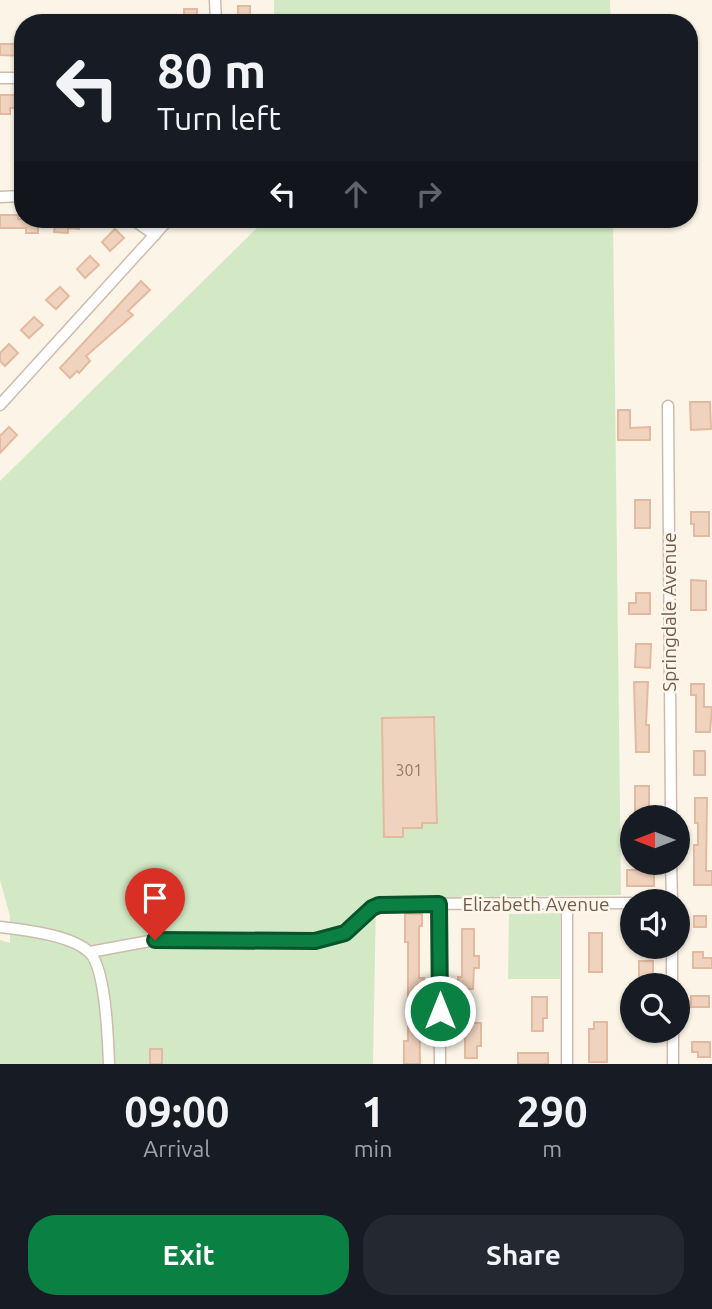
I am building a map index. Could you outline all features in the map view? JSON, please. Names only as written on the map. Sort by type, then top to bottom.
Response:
[{"type":"street","points":[[145,228],[155,235]]},
{"type":"street","points":[[0,405],[161,228]]},
{"type":"street","name":"Springdale Avenue","points":[[667,406],[671,805]]},
{"type":"street","name":"Elizabeth Avenue","points":[[90,952],[155,940],[315,941],[345,933],[372,908],[379,905],[620,903]]},
{"type":"street","points":[[439,904],[440,1064]]},
{"type":"street","points":[[567,904],[567,1064]]},
{"type":"street","points":[[0,927],[68,940],[90,952],[97,963],[103,993],[109,1064]]},
{"type":"street","points":[[673,1043],[673,1064]]},
{"type":"green space","points":[[274,0],[610,0],[611,14],[274,14]]},
{"type":"green space","points":[[257,228],[613,228],[620,895],[376,899],[373,1064],[0,1064],[0,940],[10,943],[10,916],[0,880],[0,481]]},
{"type":"green space","points":[[560,913],[560,979],[508,979],[509,914]]},
{"type":"building","points":[[238,6],[250,6],[250,14],[238,14]]},
{"type":"building","points":[[184,9],[197,9],[197,14],[184,14]]},
{"type":"building","points":[[0,44],[14,44],[14,56],[0,55]]},
{"type":"building","points":[[0,95],[14,95],[14,108],[10,108],[10,114],[0,114]]},
{"type":"building","points":[[0,215],[14,215],[14,228],[0,228]]},
{"type":"building","points":[[26,228],[38,228],[38,233],[26,233]]},
{"type":"building","points":[[55,228],[68,228],[68,233],[54,232]]},
{"type":"building","points":[[115,229],[124,238],[110,251],[102,242]]},
{"type":"building","points":[[90,256],[99,265],[85,278],[77,269]]},
{"type":"building","points":[[141,281],[150,290],[128,311],[133,315],[86,356],[90,361],[70,378],[60,368]]},
{"type":"building","points":[[60,287],[69,296],[56,309],[46,300]]},
{"type":"building","points":[[34,317],[43,325],[29,338],[21,330]]},
{"type":"building","points":[[9,344],[18,353],[5,366],[0,361],[0,353]]},
{"type":"building","points":[[690,402],[710,402],[711,429],[691,430]]},
{"type":"building","points":[[618,410],[630,410],[630,428],[650,427],[650,440],[618,440]]},
{"type":"building","points":[[9,427],[17,435],[0,453],[0,436]]},
{"type":"building","points":[[635,500],[650,500],[650,528],[635,528]]},
{"type":"building","points":[[691,512],[709,512],[709,536],[694,536]]},
{"type":"building","points":[[691,580],[706,581],[706,610],[691,610]]},
{"type":"building","points":[[636,593],[650,593],[650,614],[629,614],[629,603],[636,603]]},
{"type":"building","points":[[636,644],[651,644],[650,668],[635,667]]},
{"type":"building","points":[[634,682],[648,682],[646,725],[649,725],[649,752],[636,752]]},
{"type":"building","points":[[691,684],[704,684],[704,707],[712,707],[710,732],[696,732],[696,695],[691,695]]},
{"type":"building","points":[[434,717],[437,823],[422,823],[422,828],[403,828],[403,837],[384,837],[382,718]]},
{"type":"building","points":[[694,751],[705,751],[705,775],[694,775]]},
{"type":"building","points":[[635,786],[649,786],[649,805],[635,805]]},
{"type":"building","points":[[695,798],[707,798],[706,871],[712,871],[712,885],[694,885],[694,845],[698,845]]},
{"type":"building","points":[[627,875],[654,875],[654,886],[627,886]]},
{"type":"building","points":[[405,914],[422,914],[422,926],[419,926],[419,978],[424,978],[424,989],[419,989],[420,1064],[404,1064],[404,1041],[408,1041],[408,942],[405,942]]},
{"type":"building","points":[[694,916],[706,916],[706,927],[694,927]]},
{"type":"building","points":[[462,929],[474,929],[474,956],[479,956],[479,968],[474,968],[473,989],[458,989],[458,977],[462,977]]},
{"type":"building","points":[[589,933],[602,933],[602,972],[589,972]]},
{"type":"building","points":[[693,952],[703,952],[703,958],[712,958],[712,968],[693,968]]},
{"type":"building","points":[[639,961],[653,961],[653,973],[639,973]]},
{"type":"building","points":[[691,996],[709,996],[709,1007],[691,1007]]},
{"type":"building","points":[[532,997],[547,997],[547,1018],[543,1018],[543,1031],[532,1031]]},
{"type":"building","points":[[594,1022],[607,1022],[607,1062],[589,1062],[589,1029],[594,1029]]},
{"type":"building","points":[[465,1023],[481,1023],[481,1046],[477,1046],[477,1058],[465,1058]]},
{"type":"building","points":[[692,1042],[710,1042],[710,1057],[698,1057],[698,1052],[692,1052]]},
{"type":"building","points":[[150,1049],[162,1049],[162,1064],[150,1064]]},
{"type":"building","points":[[518,1053],[548,1053],[548,1064],[518,1064]]},
{"type":"route","points":[[155,940],[315,941],[345,933],[372,908],[379,905],[439,904],[440,1011]]}]
